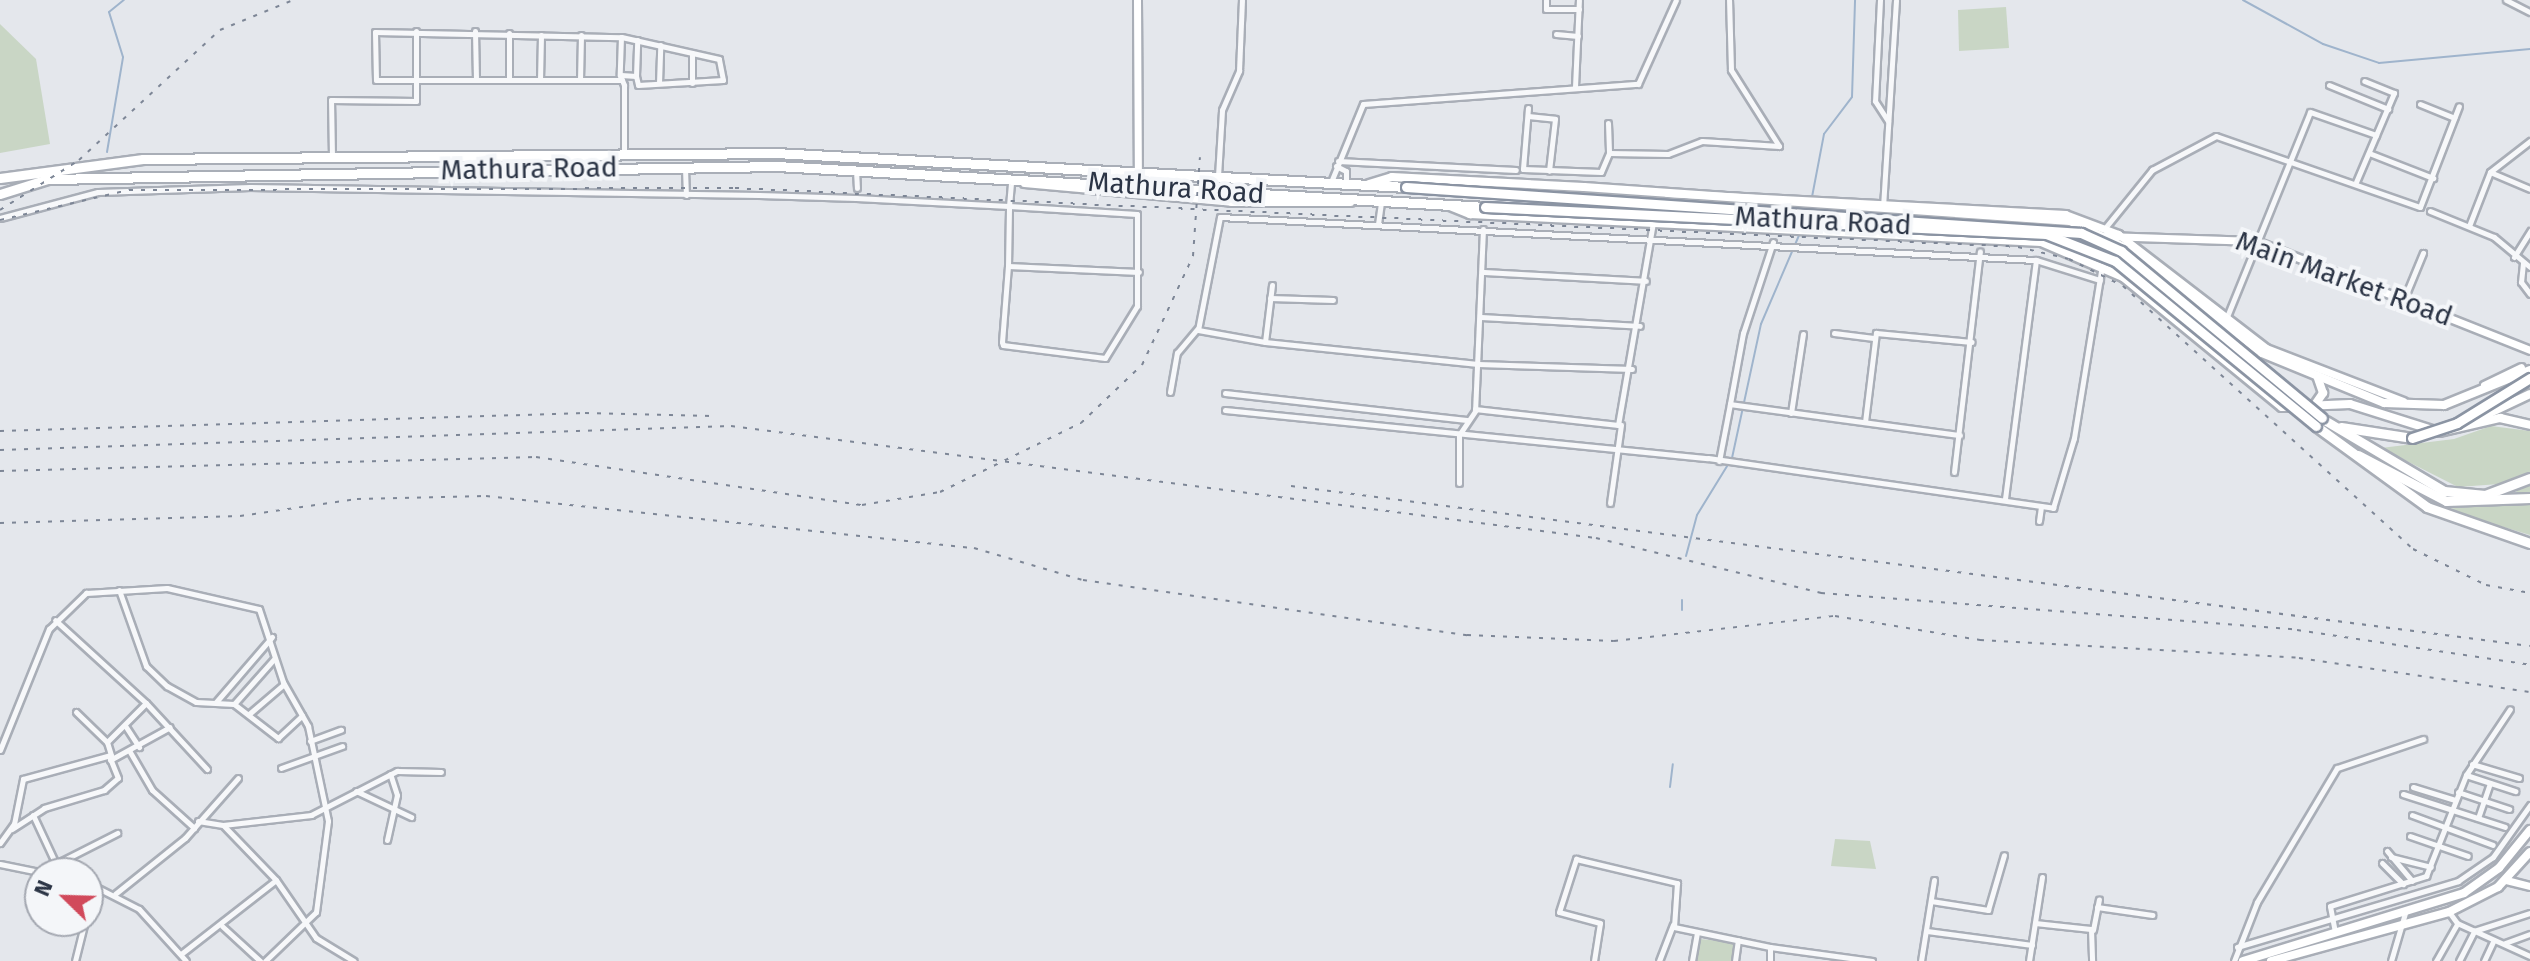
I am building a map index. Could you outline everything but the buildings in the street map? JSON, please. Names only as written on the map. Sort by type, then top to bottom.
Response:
[{"type":"highway","name":"Mathura Road","points":[[0,178],[131,160],[775,153],[1368,184],[2081,233],[2121,251],[2326,421],[2369,436],[2420,436],[2530,378]]},
{"type":"highway","name":"Mathura Road","points":[[0,194],[48,179],[685,167],[856,170],[996,176],[1356,201],[2046,234],[2115,261],[2326,434],[2427,507],[2530,543]]},
{"type":"highway","points":[[2326,421],[2444,491],[2485,495],[2530,478]]},
{"type":"highway","points":[[2326,434],[2446,501],[2530,498]]},
{"type":"main road","name":"Mathura Road","points":[[1368,184],[1392,177],[1811,201],[1853,207],[1884,204],[1938,207],[2070,221],[2105,232],[2262,353],[2384,403],[2419,408],[2454,403],[2523,370]]},
{"type":"main road","name":"Mathura Road","points":[[1450,205],[1470,214],[1803,227],[2041,242],[2103,265],[2275,404],[2307,409],[2350,404],[2434,431],[2460,429]]},
{"type":"main road","points":[[1851,230],[1853,207]]},
{"type":"main road","points":[[1933,235],[1938,207]]},
{"type":"main road","points":[[2243,379],[2262,353]]},
{"type":"main road","points":[[2307,409],[2323,393],[2313,373]]},
{"type":"main road","points":[[2460,429],[2530,394]]},
{"type":"main road","points":[[2460,429],[2500,418],[2530,425]]},
{"type":"main road","points":[[2243,961],[2464,893],[2499,868],[2530,830]]},
{"type":"main road","points":[[2271,961],[2449,912],[2506,880],[2530,852]]},
{"type":"street","points":[[1137,0],[1138,172]]},
{"type":"street","points":[[1218,176],[1222,110],[1239,71],[1242,0]]},
{"type":"street","points":[[1546,0],[1546,9],[1579,9]]},
{"type":"street","points":[[1575,87],[1579,0]]},
{"type":"street","points":[[1331,182],[1336,163],[1363,104],[1638,84],[1676,0]]},
{"type":"street","points":[[1609,153],[1668,154],[1702,141],[1780,145],[1731,70],[1729,0]]},
{"type":"street","points":[[1880,0],[1875,101],[1888,122]]},
{"type":"street","points":[[1811,201],[1884,204],[1896,0]]},
{"type":"street","points":[[2506,0],[2530,12]]},
{"type":"street","points":[[332,156],[331,100],[416,101],[416,31]]},
{"type":"street","points":[[475,31],[476,80]]},
{"type":"street","points":[[636,76],[580,80],[376,80],[375,32],[475,31],[621,37],[637,40],[660,45],[719,59],[723,80],[637,84],[637,40]]},
{"type":"street","points":[[509,33],[509,80]]},
{"type":"street","points":[[1556,34],[1578,36]]},
{"type":"street","points":[[540,80],[541,35]]},
{"type":"street","points":[[580,80],[581,35]]},
{"type":"street","points":[[621,37],[624,155]]},
{"type":"street","points":[[659,83],[660,45]]},
{"type":"street","points":[[692,53],[692,83]]},
{"type":"street","points":[[2356,182],[2394,92],[2364,81]]},
{"type":"street","points":[[2329,85],[2388,109]]},
{"type":"street","points":[[2420,104],[2454,118]]},
{"type":"street","points":[[2105,232],[2146,176],[2198,140],[2225,136],[2292,157],[2420,207],[2459,106]]},
{"type":"street","points":[[1528,108],[1523,169],[1601,172],[1609,153],[1608,123]]},
{"type":"street","points":[[2226,319],[2256,241],[2313,111],[2376,135]]},
{"type":"street","points":[[1528,116],[1555,119],[1549,171]]},
{"type":"street","points":[[2469,226],[2490,172],[2530,141]]},
{"type":"street","points":[[2369,153],[2433,178]]},
{"type":"street","points":[[1336,163],[1516,170]]},
{"type":"street","points":[[1336,163],[1346,171],[1346,183]]},
{"type":"street","points":[[685,167],[686,195]]},
{"type":"street","points":[[856,170],[857,188]]},
{"type":"street","points":[[2490,172],[2530,189]]},
{"type":"street","points":[[0,218],[98,192],[250,187],[686,195],[1009,206],[1137,214],[1139,272],[1136,311],[1102,358],[1003,345],[1008,266],[1009,206],[1011,179]]},
{"type":"street","points":[[2522,186],[2530,180]]},
{"type":"street","points":[[1378,224],[1381,202]]},
{"type":"street","points":[[2430,211],[2494,237],[2514,258],[2530,267]]},
{"type":"street","points":[[1170,392],[1177,353],[1197,329],[1220,217],[1651,240],[1773,242],[1980,252],[2036,260],[2100,280]]},
{"type":"street","points":[[1610,503],[1616,449],[1640,326],[1653,222]]},
{"type":"street","points":[[1459,483],[1459,435],[1466,420],[1476,410],[1483,229]]},
{"type":"street","points":[[2514,258],[2530,231]]},
{"type":"street","name":"Main Market Road","points":[[2105,232],[2256,241],[2529,350]]},
{"type":"street","points":[[2118,234],[2226,319],[2283,356],[2413,403],[2450,400],[2523,370],[2530,340]]},
{"type":"street","points":[[1930,250],[1933,235]]},
{"type":"street","points":[[1725,464],[1743,333],[1773,242]]},
{"type":"street","points":[[1954,472],[1972,342],[1980,252]]},
{"type":"street","points":[[2404,299],[2423,253]]},
{"type":"street","points":[[2005,499],[2036,260]]},
{"type":"street","points":[[2523,263],[2521,282],[2530,294]]},
{"type":"street","points":[[1225,410],[1616,449],[2041,506],[2056,504],[2070,451],[2103,265]]},
{"type":"street","points":[[1008,266],[1139,272]]},
{"type":"street","points":[[1482,272],[1646,281]]},
{"type":"street","points":[[1265,342],[1272,285]]},
{"type":"street","points":[[1270,298],[1333,300]]},
{"type":"street","points":[[1481,317],[1640,326]]},
{"type":"street","points":[[1197,329],[1265,342],[1478,364],[1632,369]]},
{"type":"street","points":[[1865,422],[1874,338],[1879,331],[1972,342]]},
{"type":"street","points":[[1834,333],[1874,338]]},
{"type":"street","points":[[1791,413],[1803,334]]},
{"type":"street","points":[[1225,393],[1466,420]]},
{"type":"street","points":[[1732,405],[1960,435]]},
{"type":"street","points":[[1476,410],[1621,425]]},
{"type":"street","points":[[2039,521],[2041,506]]},
{"type":"street","points":[[119,590],[149,670],[190,700],[234,704],[278,738],[302,716]]},
{"type":"street","points":[[0,750],[55,620],[86,593],[119,590],[225,596],[259,609],[272,637],[274,659],[284,684],[302,716],[327,809],[316,912],[262,961],[222,926]]},
{"type":"street","points":[[55,620],[146,703],[207,769]]},
{"type":"street","points":[[215,702],[272,637]]},
{"type":"street","points":[[234,704],[274,659]]},
{"type":"street","points":[[249,714],[284,684]]},
{"type":"street","points":[[107,742],[126,727],[146,703]]},
{"type":"street","points":[[2335,932],[2330,906],[2412,881],[2431,867],[2466,775],[2510,709]]},
{"type":"street","points":[[0,843],[12,829],[33,815],[104,790],[118,778],[107,742],[76,712]]},
{"type":"street","points":[[126,727],[139,747]]},
{"type":"street","points":[[12,829],[23,779],[130,752],[170,727]]},
{"type":"street","points":[[310,741],[341,730]]},
{"type":"street","points":[[2234,961],[2237,947],[2337,768],[2423,739]]},
{"type":"street","points":[[281,768],[342,746]]},
{"type":"street","points":[[130,752],[152,790],[194,828]]},
{"type":"street","points":[[2472,764],[2519,778]]},
{"type":"street","points":[[198,821],[223,825],[327,809],[390,774],[441,772]]},
{"type":"street","points":[[387,840],[390,809],[397,793],[390,774]]},
{"type":"street","points":[[2466,775],[2515,791]]},
{"type":"street","points":[[115,894],[194,828],[238,778]]},
{"type":"street","points":[[2478,818],[2490,783]]},
{"type":"street","points":[[2413,787],[2455,800]]},
{"type":"street","points":[[356,791],[411,817]]},
{"type":"street","points":[[2458,792],[2509,809]]},
{"type":"street","points":[[2403,794],[2505,827]]},
{"type":"street","points":[[2237,947],[2473,873],[2530,805]]},
{"type":"street","points":[[33,815],[51,857]]},
{"type":"street","points":[[2412,815],[2493,845]]},
{"type":"street","points":[[223,825],[276,880],[319,941],[354,961]]},
{"type":"street","points":[[70,857],[117,833]]},
{"type":"street","points":[[2410,836],[2468,856]]},
{"type":"street","points":[[2412,881],[2389,854],[2431,867]]},
{"type":"street","points":[[1931,901],[1988,910],[2004,855]]},
{"type":"street","points":[[1594,961],[1600,923],[1559,912],[1576,859],[1679,884],[1673,925],[1659,961]]},
{"type":"street","points":[[2382,863],[2403,884]]},
{"type":"street","points":[[0,864],[24,869]]},
{"type":"street","points":[[2029,961],[2042,877]]},
{"type":"street","points":[[181,954],[222,926],[276,880]]},
{"type":"street","points":[[1921,961],[1934,880]]},
{"type":"street","points":[[2506,880],[2530,886]]},
{"type":"street","points":[[104,889],[115,894],[186,961]]},
{"type":"street","points":[[2092,961],[2098,903],[2152,915]]},
{"type":"street","points":[[2449,912],[2457,923],[2529,956]]},
{"type":"street","points":[[2391,961],[2406,923],[2405,913]]},
{"type":"street","points":[[2459,961],[2474,931],[2530,913]]},
{"type":"street","points":[[2035,923],[2093,931]]},
{"type":"street","points":[[2436,961],[2457,923]]},
{"type":"street","points":[[1673,925],[1770,947],[1872,961]]},
{"type":"street","points":[[1927,931],[2032,945]]},
{"type":"street","points":[[1692,961],[1697,932]]},
{"type":"street","points":[[2503,944],[2530,934]]},
{"type":"street","points":[[75,961],[81,937]]},
{"type":"street","points":[[1735,961],[1738,940]]},
{"type":"street","points":[[2484,961],[2494,940]]},
{"type":"street","points":[[1770,947],[1770,961]]},
{"type":"green space","points":[[2006,7],[2009,48],[1959,51],[1958,10]]},
{"type":"green space","points":[[0,24],[36,59],[50,144],[0,153]]},
{"type":"green space","points":[[2491,426],[2530,431],[2530,495],[2517,493],[2513,483],[2458,487],[2381,448],[2454,439]]},
{"type":"green space","points":[[2526,502],[2530,502],[2530,535],[2444,509]]},
{"type":"green space","points":[[1835,839],[1870,841],[1876,869],[1831,866]]},
{"type":"green space","points":[[1700,939],[1738,943],[1735,961],[1696,961]]},
{"type":"waterway","points":[[107,152],[123,57],[109,12],[124,0]]},
{"type":"waterway","points":[[1812,197],[1824,134],[1852,97],[1855,0]]},
{"type":"waterway","points":[[2243,0],[2323,44],[2379,63],[2530,49]]},
{"type":"waterway","points":[[1732,458],[1761,324],[1800,233]]},
{"type":"waterway","points":[[1686,556],[1697,515],[1729,463]]},
{"type":"waterway","points":[[1682,600],[1682,610]]},
{"type":"waterway","points":[[1670,787],[1673,764]]},
{"type":"railway","points":[[0,210],[79,160],[220,30],[293,0]]},
{"type":"railway","points":[[0,471],[536,457],[862,505],[940,492],[1081,423],[1142,365],[1193,256],[1200,157]]},
{"type":"railway","points":[[0,220],[129,190],[735,188],[2018,247],[2069,259],[2123,286],[2413,549],[2486,585],[2530,593]]},
{"type":"railway","points":[[0,431],[585,413],[712,416]]},
{"type":"railway","points":[[0,450],[731,426],[1596,538],[1821,593],[2297,630],[2530,665]]},
{"type":"railway","points":[[1291,486],[2530,646]]},
{"type":"railway","points":[[0,523],[240,516],[357,499],[486,496],[974,548],[1083,580],[1467,635],[1614,641],[1835,616],[1980,640],[2299,658],[2530,692]]}]
